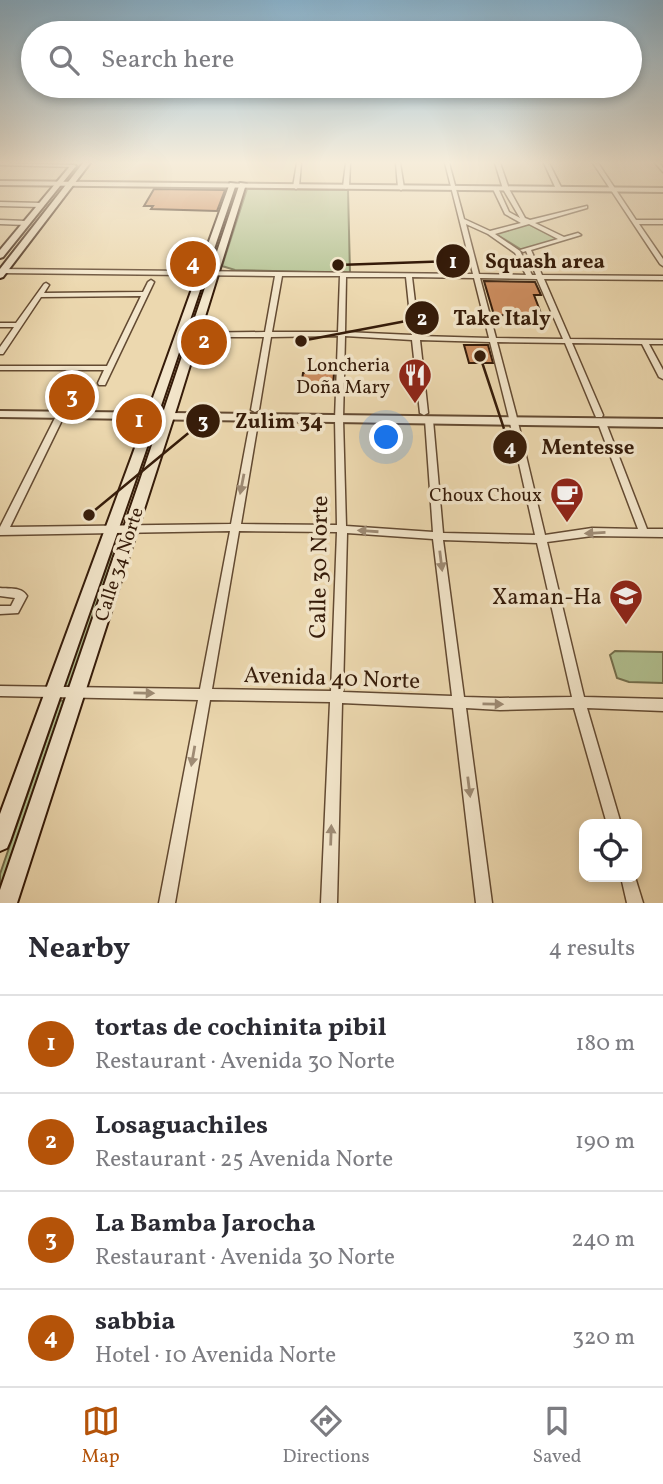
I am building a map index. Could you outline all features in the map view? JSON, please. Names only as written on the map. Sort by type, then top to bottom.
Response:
[{"type":"main road","points":[[0,255],[41,205]]},
{"type":"main road","points":[[1,273],[54,205]]},
{"type":"main road","name":"Calle 34 Norte","points":[[0,841],[4,818],[52,692],[169,413],[231,205]]},
{"type":"main road","points":[[26,223],[39,224]]},
{"type":"main road","name":"Calle 34 Norte","points":[[6,903],[75,693],[153,413],[201,272],[224,227]]},
{"type":"main road","points":[[0,407],[153,413]]},
{"type":"main road","points":[[426,416],[458,413],[513,417]]},
{"type":"main road","points":[[0,414],[513,417],[601,419],[663,424]]},
{"type":"main road","points":[[601,419],[663,416]]},
{"type":"street","points":[[457,205],[513,417],[579,702],[613,819]]},
{"type":"street","points":[[503,205],[507,213],[564,239]]},
{"type":"street","points":[[515,205],[528,223]]},
{"type":"street","points":[[624,205],[663,264]]},
{"type":"street","points":[[490,233],[585,207]]},
{"type":"street","points":[[461,220],[490,233],[518,251],[530,277]]},
{"type":"street","points":[[0,222],[26,223]]},
{"type":"street","points":[[636,222],[663,222]]},
{"type":"street","points":[[518,251],[578,235]]},
{"type":"street","points":[[0,242],[10,242]]},
{"type":"street","points":[[528,249],[601,419],[644,533]]},
{"type":"street","points":[[1,273],[212,272],[663,278]]},
{"type":"street","points":[[167,903],[279,273]]},
{"type":"street","name":"Calle 30 Norte","points":[[329,903],[342,529],[340,415],[344,275]]},
{"type":"street","points":[[409,276],[484,903]]},
{"type":"street","points":[[102,383],[151,282]]},
{"type":"street","points":[[0,352],[46,285]]},
{"type":"street","points":[[39,295],[145,294]]},
{"type":"street","points":[[0,326],[16,327]]},
{"type":"street","points":[[180,335],[342,334],[493,340],[663,342]]},
{"type":"street","points":[[644,341],[663,377]]},
{"type":"street","points":[[0,368],[109,368]]},
{"type":"street","points":[[61,414],[1,531],[234,527],[342,529],[438,536],[540,539],[592,532],[663,533]]},
{"type":"street","points":[[0,592],[22,596],[15,610],[0,610]]},
{"type":"street","name":"Avenida 40 Norte","points":[[0,691],[335,697],[458,703],[579,702],[663,705]]},
{"type":"street","points":[[629,882],[635,903]]},
{"type":"green space","points":[[242,205],[348,205],[350,273],[235,270],[222,266]]},
{"type":"green space","points":[[529,224],[559,239],[522,250],[494,233]]},
{"type":"green space","points":[[118,534],[120,537],[70,686],[64,686]]},
{"type":"green space","points":[[615,651],[663,652],[663,683],[629,682],[617,678],[610,655]]},
{"type":"green space","points":[[60,700],[63,704],[0,892],[0,874]]},
{"type":"building","points":[[219,205],[217,211],[151,209],[153,206],[144,206]]},
{"type":"building","points":[[484,281],[535,282],[541,295],[534,295],[542,316],[494,315]]},
{"type":"building","points":[[464,345],[488,345],[493,363],[469,363]]},
{"type":"building","points":[[303,373],[334,373],[333,388],[301,387]]},
{"type":"place","name":"sabbia","points":[[193,264]]},
{"type":"place","name":"Squash area","points":[[338,265]]},
{"type":"place","name":"Take Italy","points":[[301,341]]},
{"type":"place","name":"Losaguachiles","points":[[204,342]]},
{"type":"place","name":"Mentesse","points":[[480,356]]},
{"type":"place","name":"La Bamba Jarocha","points":[[72,397]]},
{"type":"place","name":"Loncheria Doña Mary","points":[[415,405]]},
{"type":"place","name":"tortas de cochinita pibil","points":[[139,421]]},
{"type":"place","name":"Zulim 34","points":[[89,515]]},
{"type":"place","name":"Choux Choux","points":[[567,524]]},
{"type":"place","name":"Xaman-Ha","points":[[626,626]]}]
